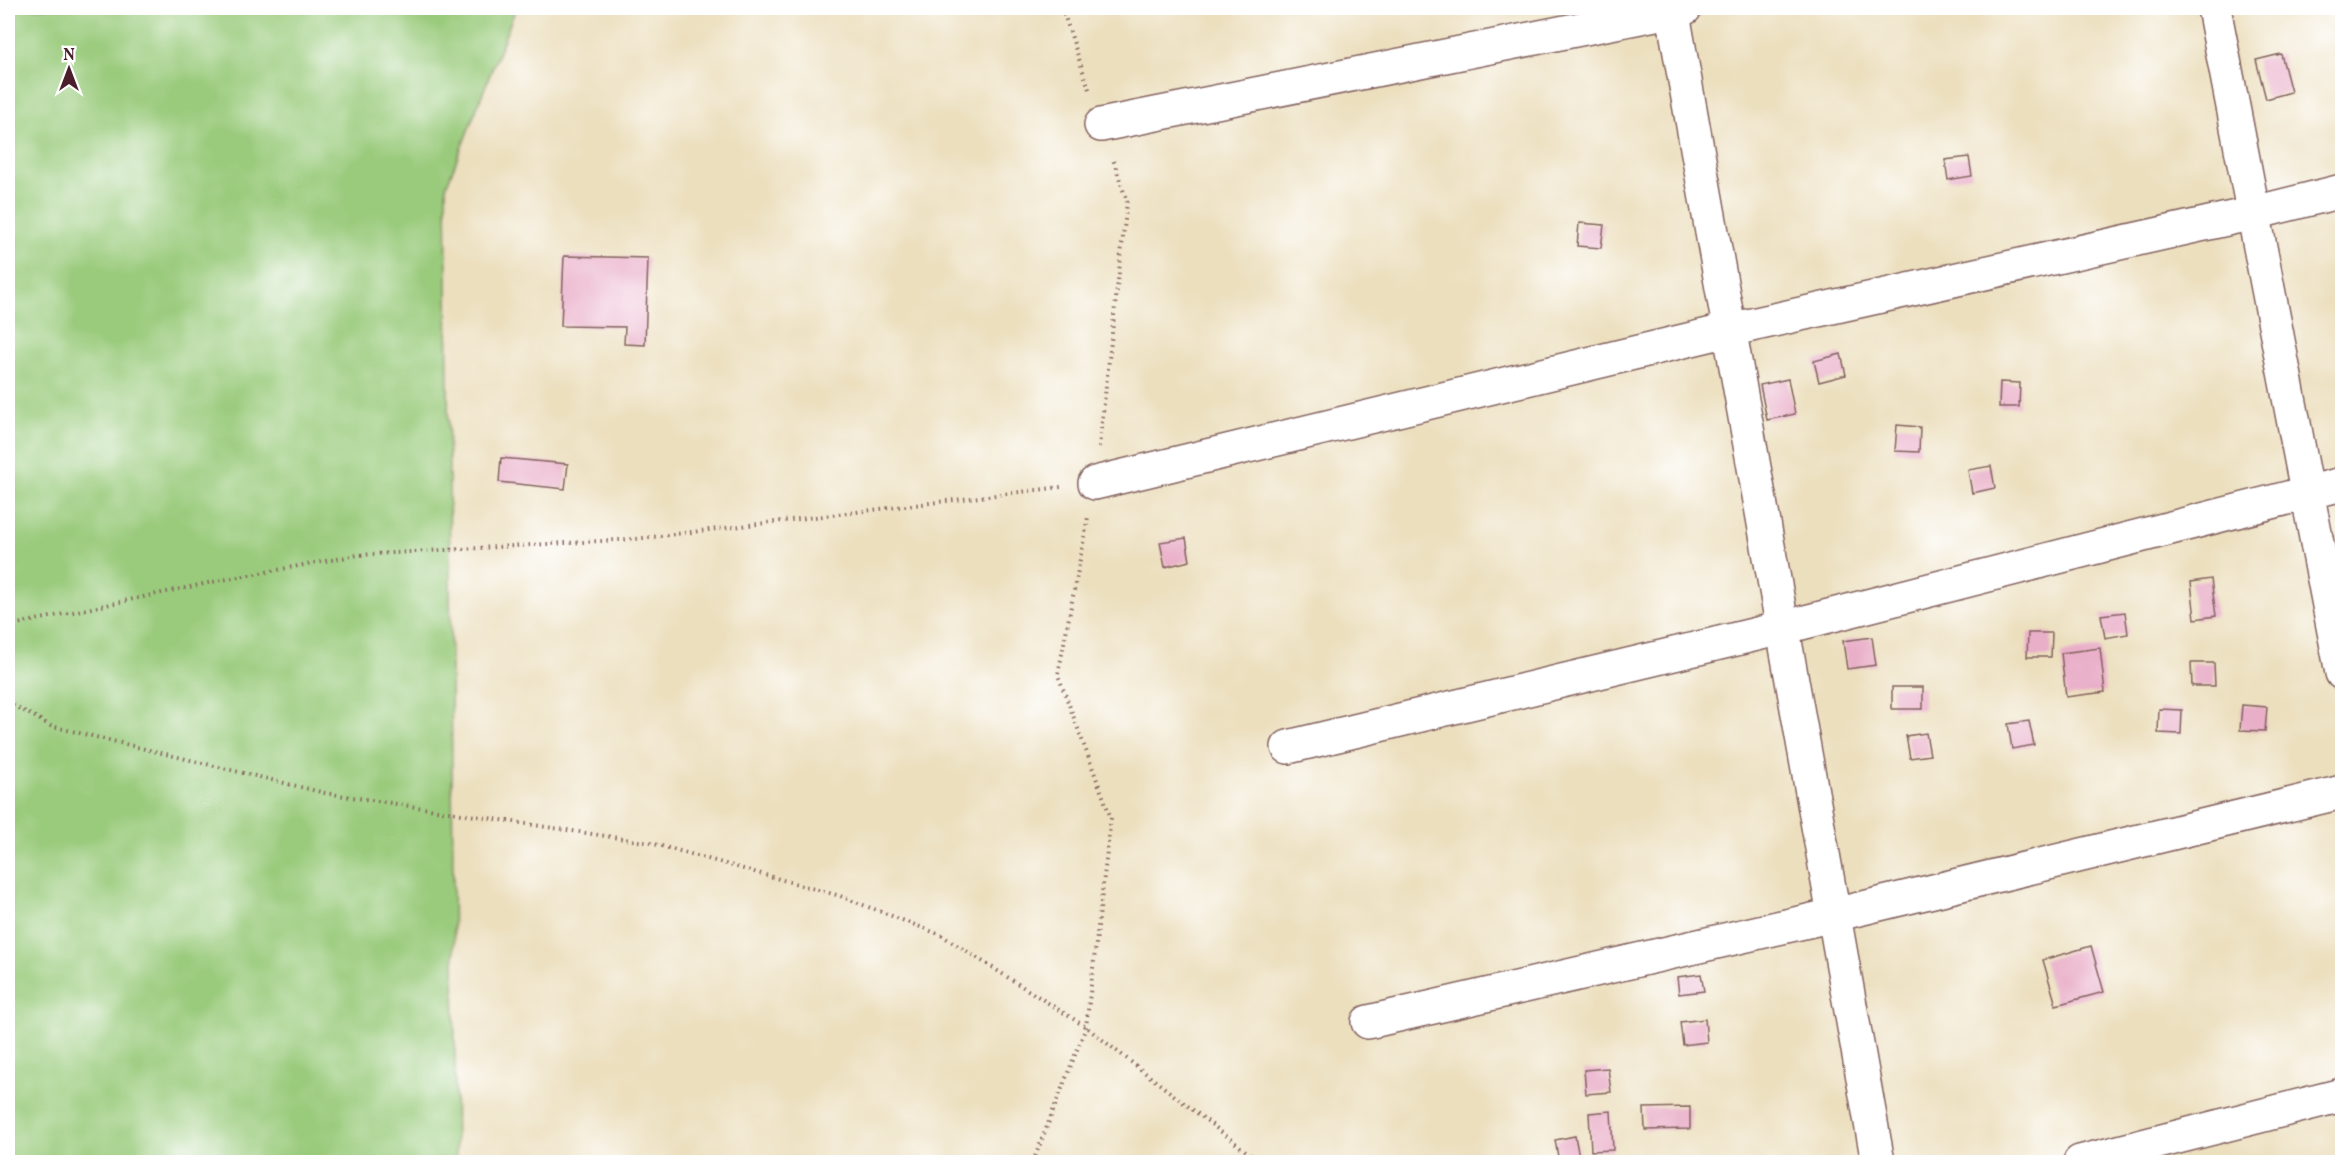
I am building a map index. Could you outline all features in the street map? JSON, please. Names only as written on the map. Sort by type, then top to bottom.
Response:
[{"type":"street","points":[[1101,125],[1676,8],[1729,330],[1878,1162]]},
{"type":"street","points":[[2214,8],[2343,673]]},
{"type":"street","points":[[1095,483],[1729,330],[2254,213],[2343,190]]},
{"type":"street","points":[[1288,747],[1782,628],[2343,484]]},
{"type":"street","points":[[1368,1022],[1834,915],[2343,792]]},
{"type":"street","points":[[2080,1162],[2343,1095]]},
{"type":"path","points":[[1033,1162],[1086,1027],[1111,818],[1058,675],[1095,483],[1127,202],[1062,8]]},
{"type":"path","points":[[8,626],[222,580],[358,555],[635,539],[1095,483]]},
{"type":"path","points":[[8,702],[51,726],[325,793],[651,843],[840,896],[941,935],[1086,1027],[1260,1162]]},
{"type":"green space","points":[[8,8],[516,8],[446,187],[456,1162],[8,1162]]},
{"type":"building","points":[[2281,54],[2291,92],[2266,99],[2256,60]]},
{"type":"building","points":[[1969,157],[1972,176],[1948,180],[1945,160]]},
{"type":"building","points":[[1579,223],[1604,225],[1601,248],[1577,246]]},
{"type":"building","points":[[564,256],[648,258],[645,345],[624,344],[625,327],[561,326]]},
{"type":"building","points":[[1841,354],[1846,375],[1819,382],[1814,361]]},
{"type":"building","points":[[1788,379],[1795,414],[1767,420],[1760,385]]},
{"type":"building","points":[[2000,382],[2020,383],[2019,407],[1999,407]]},
{"type":"building","points":[[1897,425],[1920,427],[1919,452],[1895,451]]},
{"type":"building","points":[[501,458],[568,464],[565,489],[499,482]]},
{"type":"building","points":[[1991,466],[1995,488],[1972,493],[1968,470]]},
{"type":"building","points":[[1186,538],[1190,561],[1165,567],[1160,542]]},
{"type":"building","points":[[2211,579],[2216,616],[2195,619],[2191,582]]},
{"type":"building","points":[[2125,612],[2128,634],[2105,638],[2101,615]]},
{"type":"building","points":[[2028,633],[2052,633],[2051,657],[2027,657]]},
{"type":"building","points":[[1872,637],[1876,665],[1847,669],[1843,641]]},
{"type":"building","points":[[2100,648],[2105,692],[2066,697],[2061,653]]},
{"type":"building","points":[[2191,663],[2214,663],[2215,686],[2192,686]]},
{"type":"building","points":[[1892,687],[1923,687],[1923,709],[1892,709]]},
{"type":"building","points":[[2242,705],[2267,707],[2265,731],[2240,730]]},
{"type":"building","points":[[2159,709],[2182,710],[2181,734],[2158,733]]},
{"type":"building","points":[[2029,721],[2034,745],[2012,749],[2008,724]]},
{"type":"building","points":[[1926,733],[1930,755],[1910,758],[1906,736]]},
{"type":"building","points":[[2091,946],[2104,992],[2056,1005],[2043,960]]},
{"type":"building","points":[[1701,974],[1704,991],[1679,994],[1677,977]]},
{"type":"building","points":[[1705,1019],[1707,1042],[1683,1045],[1680,1022]]},
{"type":"building","points":[[1608,1068],[1611,1092],[1586,1094],[1584,1070]]},
{"type":"building","points":[[1690,1107],[1690,1129],[1645,1130],[1644,1108]]},
{"type":"building","points":[[1611,1111],[1613,1150],[1591,1151],[1589,1113]]},
{"type":"building","points":[[1575,1136],[1580,1162],[1559,1162],[1555,1140]]}]
